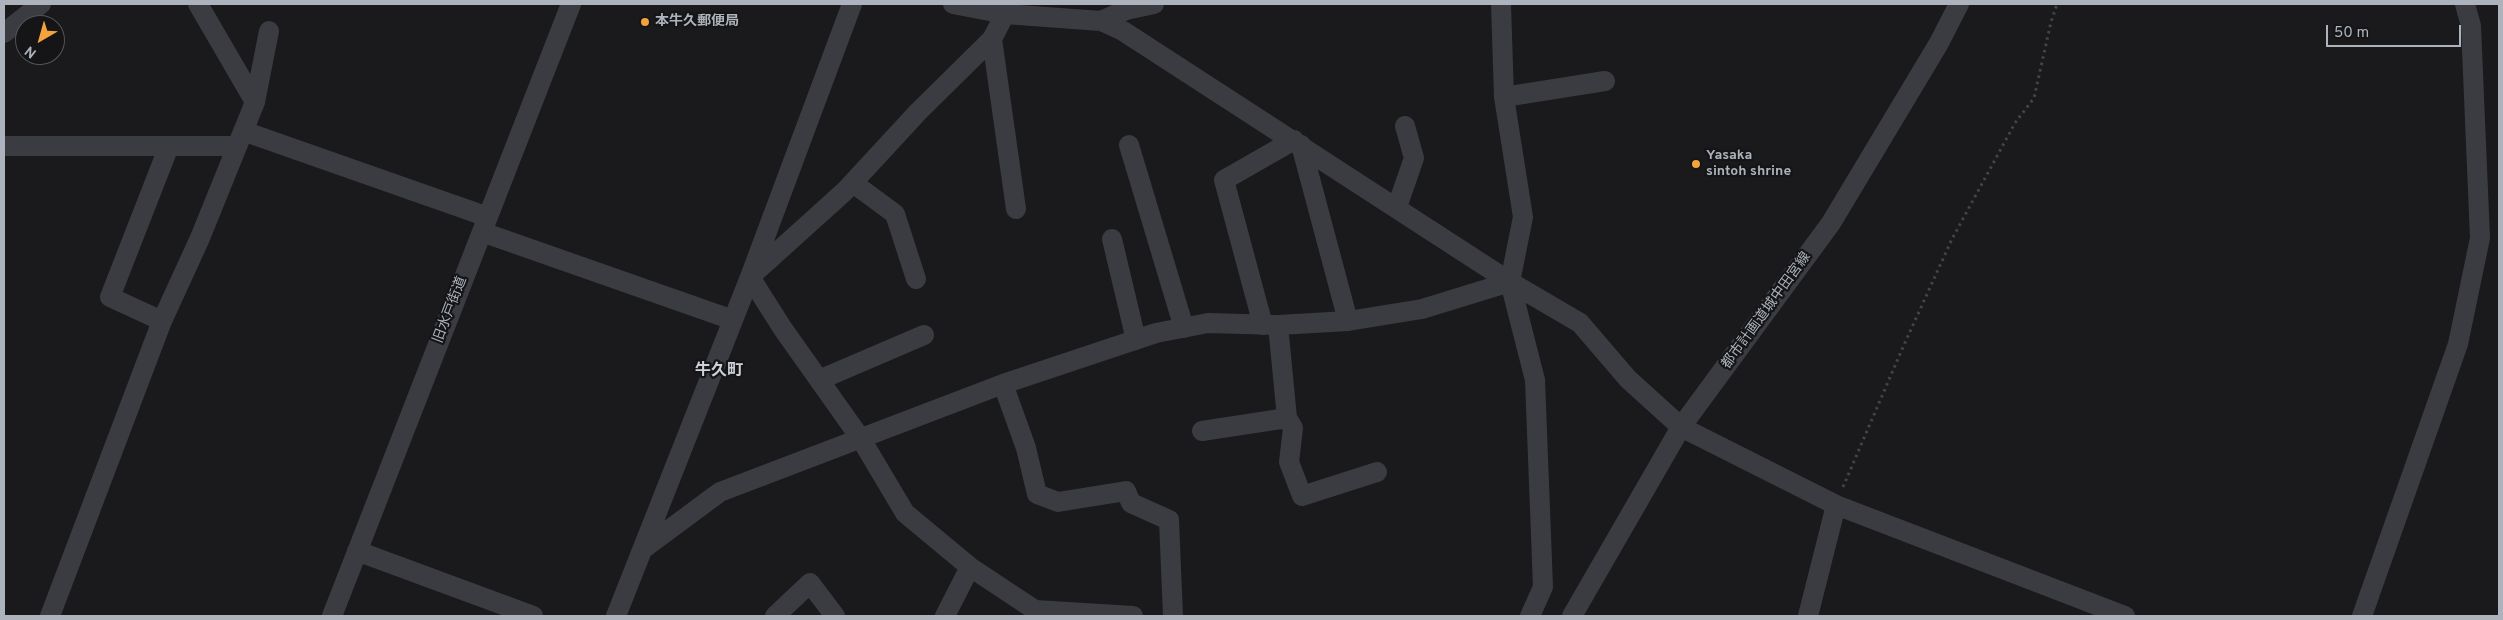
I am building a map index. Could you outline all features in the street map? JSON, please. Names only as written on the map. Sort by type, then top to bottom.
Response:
[{"type":"street","points":[[4,34],[41,4]]},
{"type":"street","points":[[198,4],[255,102]]},
{"type":"street","name":"旧水戸街道","points":[[332,616],[571,4]]},
{"type":"street","points":[[616,616],[750,277],[852,4]]},
{"type":"street","points":[[953,4],[1005,14],[1097,12],[1126,10],[1154,4]]},
{"type":"street","points":[[1501,4],[1504,97],[1523,217],[1510,282],[1536,380],[1543,587],[1530,616]]},
{"type":"street","name":"都市計画道城中田宮線","points":[[1572,616],[1681,427],[1831,223],[1939,43],[1959,4]]},
{"type":"street","points":[[2362,616],[2458,344],[2480,238],[2471,26],[2465,4]]},
{"type":"street","points":[[1097,12],[1123,31],[1298,142],[1510,282],[1580,323],[1628,379],[1681,427],[1836,505],[2126,616]]},
{"type":"street","points":[[750,277],[853,183],[918,112],[992,40],[1005,14]]},
{"type":"street","points":[[50,616],[162,321],[200,238],[255,102],[269,31]]},
{"type":"street","points":[[992,40],[1016,209]]},
{"type":"street","points":[[1504,97],[1605,81]]},
{"type":"street","points":[[1397,207],[1414,158],[1405,126]]},
{"type":"street","points":[[4,146],[169,146],[240,138],[485,224],[733,320]]},
{"type":"street","points":[[1298,142],[1348,321]]},
{"type":"street","points":[[1298,142],[1224,180],[1271,325],[1287,418],[1294,428],[1289,462],[1302,496],[1377,472]]},
{"type":"street","points":[[1129,144],[1184,328]]},
{"type":"street","points":[[162,321],[110,297],[169,146]]},
{"type":"street","points":[[853,183],[895,214],[916,279]]},
{"type":"street","points":[[1112,239],[1136,340]]},
{"type":"street","points":[[750,277],[783,329],[861,439],[905,513],[970,567],[1035,610],[1133,616]]},
{"type":"street","points":[[643,549],[720,492],[1003,384],[1136,340],[1208,323],[1271,325],[1348,321],[1422,310],[1510,282]]},
{"type":"street","points":[[819,380],[924,335]]},
{"type":"street","points":[[1003,384],[1026,448],[1036,494],[1058,502],[1126,490],[1131,502],[1169,520],[1174,597],[1173,616]]},
{"type":"street","points":[[1202,431],[1287,418]]},
{"type":"street","points":[[1808,616],[1836,505]]},
{"type":"street","points":[[357,551],[534,616]]},
{"type":"street","points":[[945,616],[970,567]]},
{"type":"street","points":[[775,616],[810,583],[835,616]]},
{"type":"path","points":[[1836,505],[1903,347],[1952,239],[2015,123],[2034,98],[2051,22],[2057,4]]},
{"type":"place","name":"本牛久郵便局","points":[[645,22]]},
{"type":"place","name":"Yasaka sintoh shrine","points":[[1696,164]]},
{"type":"district","name":"牛久町","points":[[719,372]]}]
